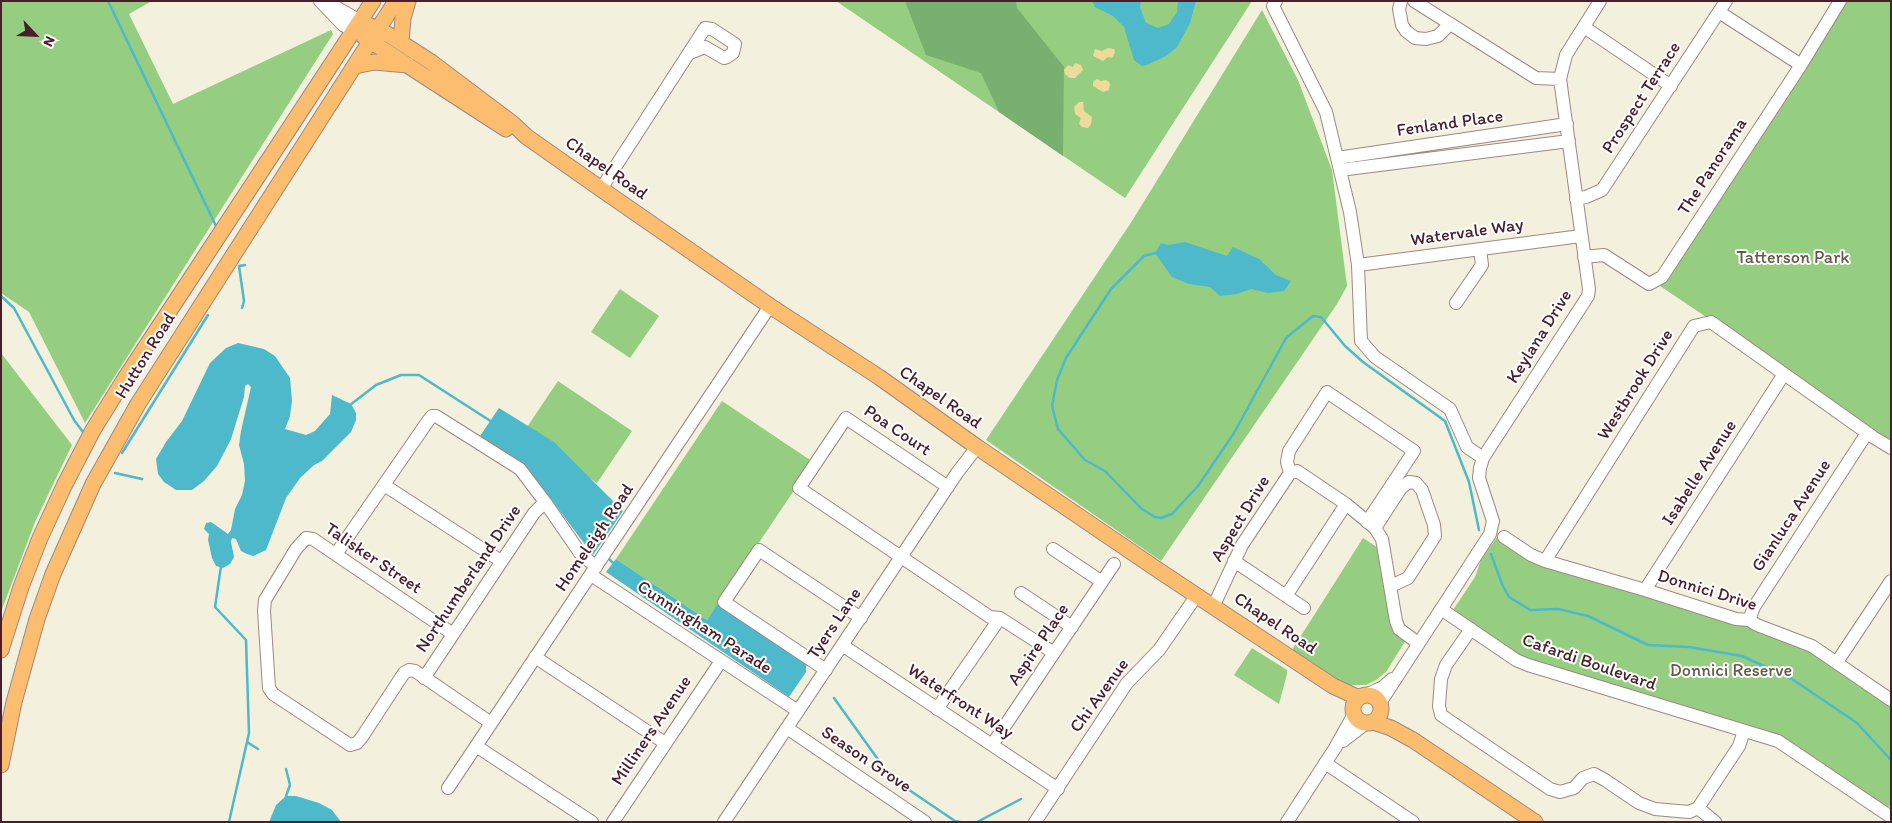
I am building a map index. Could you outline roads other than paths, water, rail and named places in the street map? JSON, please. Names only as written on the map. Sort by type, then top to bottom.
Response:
[{"type":"main road","name":"Hutton Road","points":[[1,650],[21,587],[51,512],[93,430],[373,1]]},
{"type":"main road","name":"Hutton Road","points":[[1,764],[20,675],[44,597],[77,517],[123,429],[396,1]]},
{"type":"main road","points":[[400,42],[403,18],[408,1]]},
{"type":"main road","name":"Chapel Road","points":[[357,26],[375,35],[400,42],[431,62],[512,123],[527,137],[770,306],[1333,686],[1362,710],[1413,740],[1535,822]]},
{"type":"main road","name":"Chapel Road","points":[[375,35],[410,65],[511,133],[527,137]]},
{"type":"main road","points":[[355,66],[374,62],[410,65]]},
{"type":"main road","points":[[21,587],[44,597]]},
{"type":"main road","name":"Chapel Road","points":[[1362,710],[1375,697],[1413,740]]},
{"type":"street","points":[[1276,1],[1273,6],[1326,112],[1350,212],[1358,265],[1361,341],[1374,357],[1450,409],[1467,447],[1483,458]]},
{"type":"street","points":[[1401,1],[1399,9],[1402,25],[1406,32],[1415,38],[1426,39],[1438,36],[1450,24]]},
{"type":"street","points":[[1414,1],[1536,78],[1560,79]]},
{"type":"street","name":"The Panorama","points":[[1584,257],[1604,256],[1650,284],[1662,277],[1801,65],[1840,1]]},
{"type":"street","name":"Chapel Road","points":[[321,2],[334,6],[357,26]]},
{"type":"street","name":"Keylana Drive","points":[[1381,706],[1418,643],[1488,538],[1492,527],[1491,513],[1479,478],[1483,458],[1588,296],[1589,289],[1560,79],[1566,55],[1599,2]]},
{"type":"street","points":[[1722,7],[1801,65]]},
{"type":"street","name":"Prospect Terrace","points":[[1576,199],[1602,190],[1722,7]]},
{"type":"street","points":[[1584,27],[1671,86]]},
{"type":"street","points":[[601,189],[690,53]]},
{"type":"street","name":"Fenland Place","points":[[1339,164],[1567,124]]},
{"type":"street","name":"Fenland Place","points":[[1339,164],[1569,141]]},
{"type":"street","name":"Watervale Way","points":[[1358,265],[1581,236]]},
{"type":"street","points":[[1456,303],[1482,265],[1480,249]]},
{"type":"street","name":"Homeleigh Road","points":[[448,788],[770,306]]},
{"type":"street","name":"Westbrook Drive","points":[[1545,562],[1694,326],[1711,322],[1891,448]]},
{"type":"street","name":"Isabelle Avenue","points":[[1645,590],[1784,374]]},
{"type":"street","points":[[1290,473],[1287,462],[1289,451],[1327,392],[1414,451],[1371,525]]},
{"type":"street","name":"Cunningham Parade","points":[[384,485],[428,421],[432,416],[436,416],[520,469],[593,571],[798,711]]},
{"type":"street","name":"Poa Court","points":[[901,557],[799,488],[846,418],[948,487]]},
{"type":"street","name":"Gianluca Avenue","points":[[1750,620],[1754,607],[1867,433]]},
{"type":"street","name":"Tyers Lane","points":[[725,821],[948,487],[977,447]]},
{"type":"street","name":"Aspect Drive","points":[[1214,606],[1234,561],[1290,473],[1297,471],[1346,504],[1371,525],[1382,539],[1396,621],[1400,629],[1418,643]]},
{"type":"street","points":[[1371,525],[1401,488],[1409,482],[1416,483],[1422,490],[1434,525],[1435,536],[1408,578],[1391,586]]},
{"type":"street","points":[[336,554],[384,485],[501,561]]},
{"type":"street","name":"Northumberland Drive","points":[[424,678],[534,513],[545,502]]},
{"type":"street","points":[[1286,596],[1346,504]]},
{"type":"street","name":"Donnici Drive","points":[[1504,537],[1545,562],[1645,590],[1736,619],[1750,620],[1758,625],[1812,646],[1891,700]]},
{"type":"street","name":"Talisker Street","points":[[453,634],[313,539],[304,539],[265,600],[269,688],[273,694],[350,745],[357,744],[404,673],[409,670],[491,723]]},
{"type":"street","points":[[1053,549],[1102,582]]},
{"type":"street","points":[[826,670],[724,602],[760,550],[861,618]]},
{"type":"street","points":[[901,557],[990,617],[1000,618],[1054,653]]},
{"type":"street","points":[[1234,561],[1304,608]]},
{"type":"street","name":"Aspire Place","points":[[992,745],[1114,564]]},
{"type":"street","points":[[1837,662],[1891,581]]},
{"type":"street","points":[[1021,593],[1072,628]]},
{"type":"street","name":"Chi Avenue","points":[[1035,822],[1127,683],[1159,650],[1197,594]]},
{"type":"street","name":"Cafardi Boulevard","points":[[1441,609],[1516,660],[1528,665],[1778,742],[1891,816]]},
{"type":"street","points":[[938,710],[1000,618]]},
{"type":"street","points":[[1471,629],[1446,665],[1441,679],[1439,706],[1441,715],[1550,789],[1560,792],[1574,788],[1583,778],[1594,774],[1639,803],[1655,809],[1689,812],[1698,808],[1739,746],[1744,731]]},
{"type":"street","name":"Waterfront Way","points":[[842,645],[1058,788]]},
{"type":"street","points":[[536,657],[665,743]]},
{"type":"street","name":"Milliners Avenue","points":[[612,822],[721,660]]},
{"type":"street","name":"Keylana Drive","points":[[1362,710],[1405,664]]},
{"type":"street","points":[[1287,822],[1362,710]]},
{"type":"street","name":"Season Grove","points":[[787,728],[919,820]]},
{"type":"street","points":[[476,746],[592,822]]},
{"type":"street","points":[[1325,763],[1410,821]]},
{"type":"street","points":[[1698,808],[1715,822]]},
{"type":"water","points":[[1092,1],[1141,1],[1140,7],[1146,23],[1158,28],[1169,24],[1177,12],[1178,1],[1196,1],[1190,23],[1177,47],[1166,56],[1142,66],[1134,60],[1124,27],[1113,16],[1095,7]]},
{"type":"water","points":[[1185,242],[1227,256],[1233,247],[1259,259],[1276,275],[1291,281],[1284,291],[1268,293],[1251,289],[1237,294],[1220,296],[1210,287],[1189,284],[1172,277],[1155,253],[1161,243],[1168,245]]},
{"type":"water","points":[[238,343],[264,349],[275,356],[290,378],[292,401],[290,416],[285,429],[306,435],[315,431],[330,414],[332,395],[351,404],[356,413],[356,420],[351,432],[322,461],[314,465],[300,478],[286,498],[266,550],[253,556],[247,554],[241,551],[236,539],[232,538],[234,557],[230,564],[223,568],[216,566],[212,558],[208,540],[209,534],[204,529],[206,523],[211,522],[228,534],[231,530],[235,509],[242,495],[245,481],[244,464],[239,445],[251,387],[248,384],[245,386],[244,397],[231,439],[217,466],[204,481],[192,490],[176,490],[164,482],[158,474],[156,459],[182,421],[210,363],[226,348]]},
{"type":"water","points":[[499,408],[554,442],[623,511],[593,555],[528,469],[480,436]]},
{"type":"water","points":[[616,559],[707,620],[718,603],[806,662],[806,672],[789,697],[606,572]]},
{"type":"water","points":[[286,796],[296,796],[319,803],[332,810],[341,822],[269,822],[276,805]]},
{"type":"waterway","points":[[108,1],[216,226]]},
{"type":"waterway","points":[[1155,253],[1144,256],[1111,289],[1066,358],[1057,380],[1052,406],[1058,429],[1085,460],[1105,471],[1142,509],[1155,517],[1161,518],[1172,514],[1198,486],[1234,433],[1286,338],[1313,316],[1321,317],[1345,346],[1363,362],[1445,421],[1469,482],[1479,530]]},
{"type":"waterway","points":[[242,308],[244,301],[239,266],[245,265]]},
{"type":"waterway","points":[[1,296],[14,308],[74,420],[83,432]]},
{"type":"waterway","points":[[122,453],[208,315]]},
{"type":"waterway","points":[[350,405],[376,385],[401,375],[419,375],[492,422]]},
{"type":"waterway","points":[[115,473],[142,479]]},
{"type":"waterway","points":[[1491,554],[1509,597],[1530,610],[1558,609],[1588,616],[1648,645],[1689,647],[1742,656],[1792,679],[1857,723],[1891,760]]},
{"type":"waterway","points":[[609,559],[614,564]]},
{"type":"waterway","points":[[221,566],[215,607],[246,640],[249,733],[229,822]]},
{"type":"waterway","points":[[834,698],[882,765],[887,775],[955,821],[960,822]]},
{"type":"waterway","points":[[247,742],[258,749]]},
{"type":"waterway","points":[[286,769],[290,785],[287,797]]},
{"type":"waterway","points":[[977,822],[1021,799]]},
{"type":"park label","name":"Tatterson Park","points":[[1793,258]]},
{"type":"park label","name":"Donnici Reserve","points":[[1731,671]]}]
